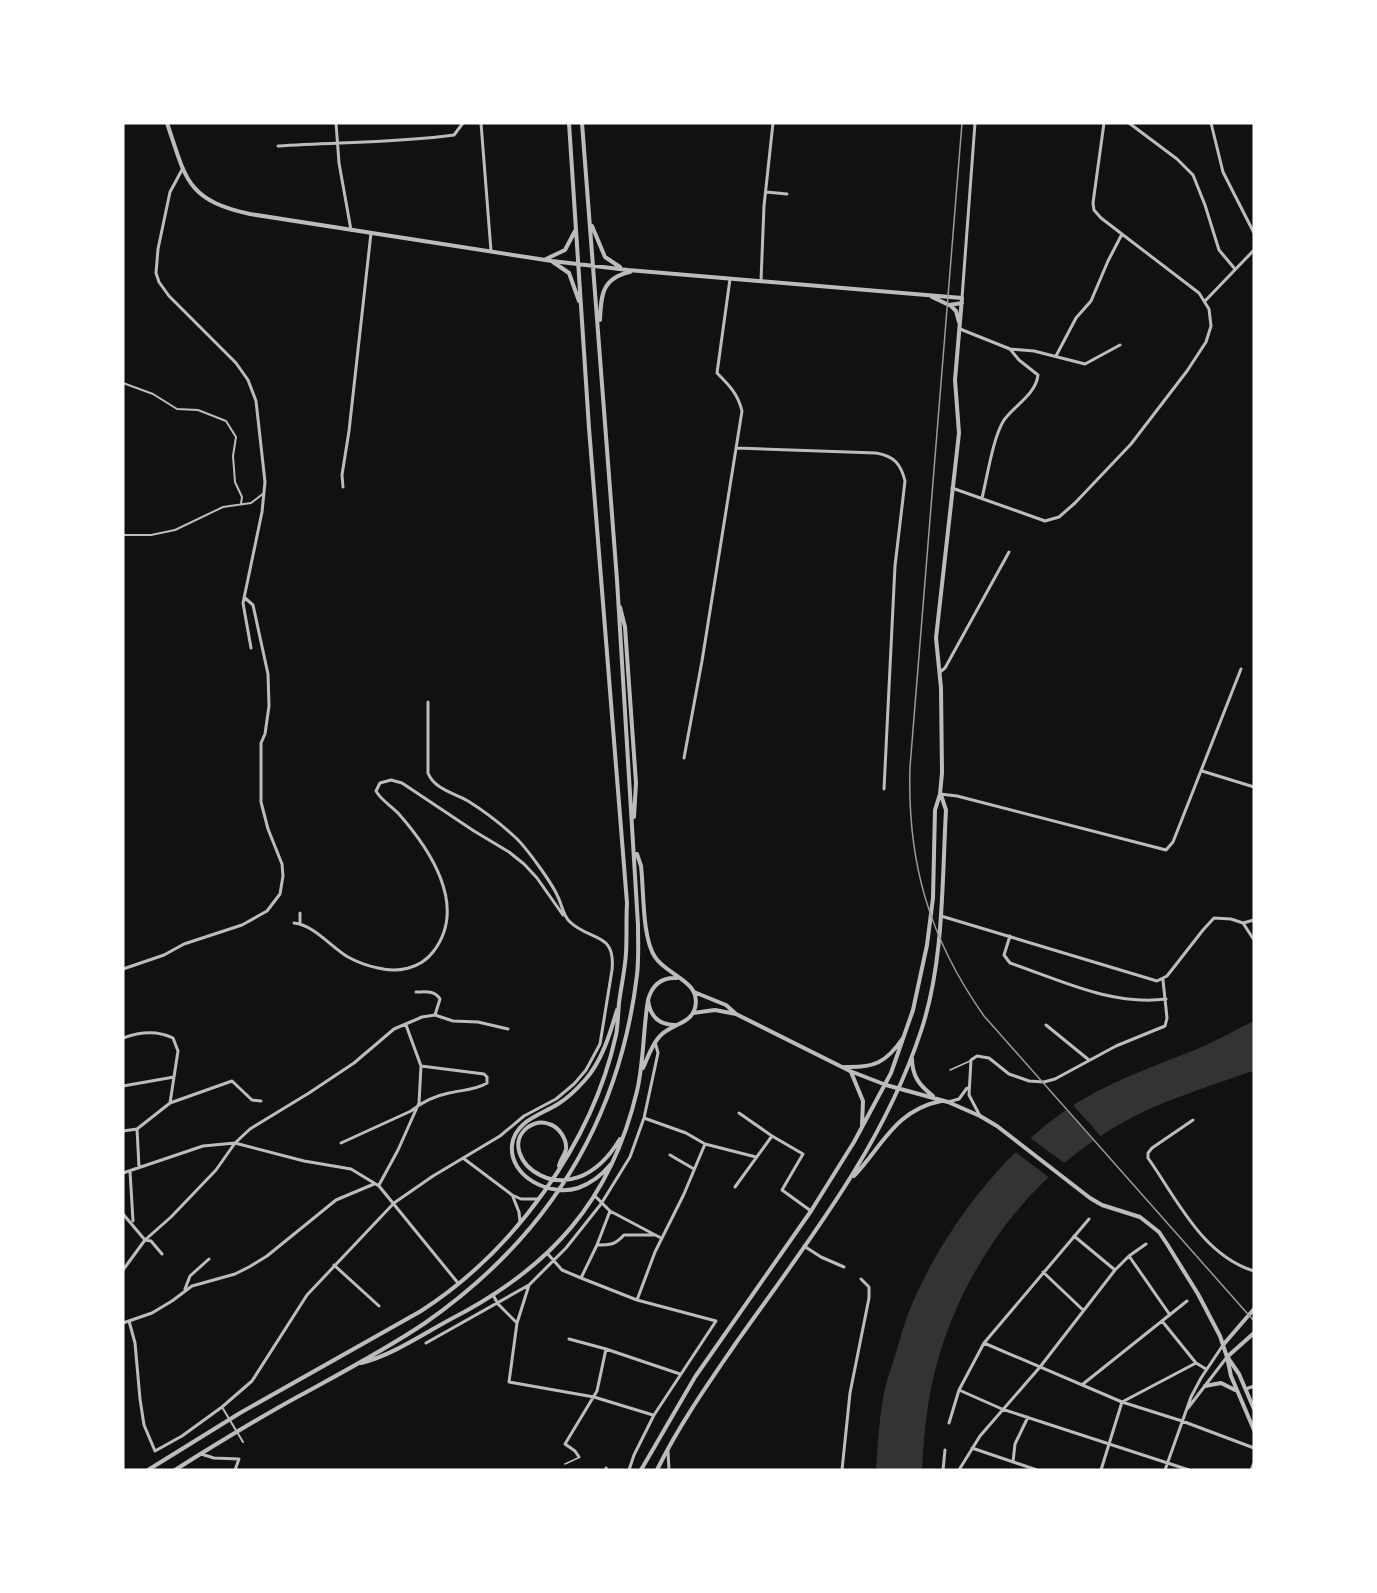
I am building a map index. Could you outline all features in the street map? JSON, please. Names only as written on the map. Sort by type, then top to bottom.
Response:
[{"type":"street","points":[[167,123],[183,168],[199,193],[219,206],[250,214],[593,266],[962,300]]},
{"type":"street","points":[[336,123],[339,163],[351,230]]},
{"type":"street","points":[[278,146],[408,141],[454,135],[463,123]]},
{"type":"street","points":[[481,123],[491,251]]},
{"type":"street","points":[[148,1470],[231,1418],[414,1316],[438,1301],[487,1260],[520,1223],[558,1171],[579,1133],[605,1074],[617,1031],[626,954],[627,903],[568,123]]},
{"type":"street","points":[[175,1470],[423,1324],[466,1293],[498,1265],[522,1240],[554,1199],[574,1167],[588,1142],[621,1055],[637,973],[638,925],[633,820],[636,783],[625,627],[618,604],[582,123]]},
{"type":"street","points":[[761,281],[773,123]]},
{"type":"street","points":[[641,1470],[695,1377],[811,1211],[854,1142],[886,1085],[906,1032],[917,994],[927,945],[933,898],[935,810],[940,794],[942,739],[936,638],[959,433],[956,380],[975,123]]},
{"type":"street","points":[[952,488],[1046,521],[1059,517],[1131,444],[1187,371],[1209,336],[1211,316],[1199,293],[1098,216],[1093,203],[1104,123]]},
{"type":"street","points":[[1129,123],[1177,159],[1192,175],[1205,205],[1219,250],[1235,269]]},
{"type":"street","points":[[1211,123],[1223,172],[1254,233]]},
{"type":"street","points":[[183,168],[170,192],[156,268],[158,279],[175,303],[226,353],[249,380],[256,401],[265,472],[264,493],[243,609],[252,648]]},
{"type":"street","points":[[766,192],[787,194]]},
{"type":"street","points":[[544,259],[565,250],[574,234],[575,212]]},
{"type":"street","points":[[589,219],[605,257],[613,264],[627,270]]},
{"type":"street","points":[[343,487],[342,475],[371,233]]},
{"type":"street","points":[[1056,356],[1076,318],[1091,301],[1122,234]]},
{"type":"street","points":[[1205,301],[1254,250]]},
{"type":"street","points":[[552,261],[572,276],[581,311]]},
{"type":"street","points":[[599,336],[600,306],[606,284],[617,274],[635,271]]},
{"type":"street","points":[[684,758],[742,411],[740,401],[733,389],[717,373],[730,279]]},
{"type":"street","points":[[929,296],[949,305],[956,311],[960,329]]},
{"type":"street","points":[[949,305],[962,300]]},
{"type":"street","points":[[960,329],[1010,349],[1035,351],[1085,364],[1120,345]]},
{"type":"street","points":[[982,498],[1000,429],[1008,416],[1032,391],[1038,379],[1038,375],[1019,360],[1010,349]]},
{"type":"street","points":[[123,383],[153,394],[177,409],[198,410],[226,421],[236,437],[233,456],[235,482],[242,497],[241,504]]},
{"type":"street","points":[[737,448],[876,453],[894,459],[902,471],[905,481],[895,566],[884,789]]},
{"type":"street","points":[[123,535],[151,535],[175,530],[223,507],[254,501],[264,493]]},
{"type":"street","points":[[939,672],[945,668],[1010,552]]},
{"type":"street","points":[[123,969],[164,955],[184,944],[228,932],[267,911],[280,894],[282,864],[267,829],[260,784],[261,743],[265,734],[269,706],[268,674],[253,605],[244,597]]},
{"type":"street","points":[[940,794],[957,796],[1166,850],[1173,842],[1241,669]]},
{"type":"street","points":[[428,702],[428,772],[431,779],[437,785],[468,801],[517,838],[557,894],[566,919]]},
{"type":"street","points":[[1202,771],[1254,787]]},
{"type":"street","points":[[129,1321],[135,1343],[144,1425],[155,1451],[182,1437],[252,1381],[307,1295],[394,1203],[509,1130],[524,1116],[556,1099],[586,1070],[600,1044],[613,959],[611,949],[606,942],[580,931],[566,919],[537,878],[509,852],[402,783],[391,780],[380,783],[376,791],[400,815],[424,847],[438,868],[446,893],[445,923],[437,945],[428,957],[405,969],[389,970],[366,965],[347,957],[312,931],[294,923]]},
{"type":"street","points":[[657,1470],[668,1448],[713,1376],[847,1183],[873,1140],[898,1089],[922,1030],[941,916],[946,810],[940,794]]},
{"type":"street","points":[[635,850],[641,866],[650,949],[659,963],[685,981],[694,992],[696,999],[693,1014]]},
{"type":"street","points":[[300,913],[300,924]]},
{"type":"street","points":[[941,916],[1157,981],[1163,980],[1214,918],[1231,919],[1244,923],[1254,920]]},
{"type":"street","points":[[1244,923],[1254,940]]},
{"type":"street","points":[[307,933],[312,931]]},
{"type":"street","points":[[1010,936],[1005,955],[1010,963],[1113,998],[1132,1001],[1166,999]]},
{"type":"street","points":[[641,1075],[650,992],[662,980],[670,977],[678,978]]},
{"type":"street","points":[[980,1116],[970,1099],[968,1086],[970,1060],[977,1056],[989,1058],[1009,1074],[1029,1081],[1044,1082],[1055,1079],[1089,1060],[1165,1026],[1167,1018],[1163,980]]},
{"type":"street","points":[[416,992],[436,994],[440,999],[435,1015]]},
{"type":"street","points":[[694,992],[726,1005],[736,1014]]},
{"type":"street","points":[[648,1000],[654,1017],[664,1024],[676,1025]]},
{"type":"street","points":[[614,1162],[587,1184],[570,1190],[558,1189],[538,1184],[525,1176],[514,1161],[512,1148],[515,1135],[522,1125],[565,1099],[591,1072],[604,1048],[620,1002]]},
{"type":"street","points":[[355,1365],[370,1361],[494,1295],[526,1272],[547,1253],[579,1219],[609,1173],[625,1130],[641,1075],[655,1042],[662,1034],[693,1014],[715,1010],[736,1014],[850,1071],[898,1089],[948,1102],[980,1116],[997,1126],[1099,1203],[1136,1214],[1159,1232],[1198,1294],[1223,1345],[1231,1376],[1254,1430]]},
{"type":"street","points":[[123,1270],[146,1240],[216,1170],[235,1143],[250,1129],[309,1094],[354,1063],[394,1029],[422,1017],[435,1015],[453,1021],[478,1022],[508,1029]]},
{"type":"street","points":[[123,1323],[152,1313],[172,1301],[185,1289],[249,1267],[267,1256],[336,1200],[376,1185],[398,1150],[419,1103],[421,1066],[406,1025]]},
{"type":"street","points":[[1046,1025],[1089,1060]]},
{"type":"street","points":[[123,1038],[149,1032],[173,1038],[178,1051],[170,1103]]},
{"type":"street","points":[[843,1067],[860,1068],[878,1063],[894,1050],[906,1032]]},
{"type":"street","points":[[426,1343],[529,1285],[567,1248],[601,1204],[630,1157],[644,1118],[657,1053],[655,1042]]},
{"type":"street","points":[[912,1055],[915,1078],[924,1090],[936,1099]]},
{"type":"street","points":[[341,1143],[411,1111],[419,1103],[481,1087],[487,1083],[487,1077],[484,1074],[421,1066]]},
{"type":"street","points":[[850,1071],[862,1097],[864,1111],[862,1124],[854,1142]]},
{"type":"street","points":[[123,1086],[174,1077]]},
{"type":"street","points":[[123,1131],[137,1129],[170,1103],[232,1081],[252,1100],[261,1101]]},
{"type":"street","points":[[948,1102],[964,1095],[968,1086]]},
{"type":"street","points":[[847,1183],[907,1115],[926,1104],[942,1101]]},
{"type":"street","points":[[739,1113],[803,1154],[782,1190],[811,1211]]},
{"type":"street","points":[[644,1118],[686,1133],[705,1144],[756,1157]]},
{"type":"street","points":[[1193,1120],[1152,1148],[1148,1153],[1148,1158],[1211,1246],[1228,1259],[1254,1271]]},
{"type":"street","points":[[558,1171],[566,1149],[562,1134],[555,1126],[546,1122],[529,1126],[519,1140],[522,1160],[533,1172],[558,1180],[579,1178],[592,1171],[609,1155],[625,1130]]},
{"type":"street","points":[[137,1129],[139,1167]]},
{"type":"street","points":[[735,1187],[772,1136]]},
{"type":"street","points":[[123,1173],[203,1146],[235,1143],[304,1161],[351,1169],[376,1185],[394,1203],[458,1284]]},
{"type":"street","points":[[637,1300],[661,1238],[684,1194],[705,1144]]},
{"type":"street","points":[[670,1155],[693,1169]]},
{"type":"street","points":[[463,1158],[512,1195],[521,1199],[538,1199]]},
{"type":"street","points":[[130,1171],[133,1223]]},
{"type":"street","points":[[512,1195],[519,1212],[520,1223]]},
{"type":"street","points":[[595,1196],[610,1211],[661,1238]]},
{"type":"street","points":[[581,1278],[610,1211]]},
{"type":"street","points":[[123,1214],[162,1254]]},
{"type":"street","points":[[949,1424],[959,1390],[984,1343],[1089,1219]]},
{"type":"street","points":[[597,1245],[617,1243],[624,1234],[654,1235]]},
{"type":"street","points":[[1074,1236],[1115,1270]]},
{"type":"street","points":[[959,1470],[972,1448],[1002,1409],[1040,1367],[1115,1270],[1146,1244]]},
{"type":"street","points":[[804,1246],[821,1257],[844,1267]]},
{"type":"street","points":[[547,1253],[562,1270],[581,1278],[637,1300],[716,1321],[654,1416],[631,1461],[629,1470]]},
{"type":"street","points":[[1129,1256],[1170,1315]]},
{"type":"street","points":[[185,1289],[190,1275],[209,1259]]},
{"type":"street","points":[[334,1265],[379,1306]]},
{"type":"street","points":[[1043,1272],[1083,1310]]},
{"type":"street","points":[[842,1470],[849,1393],[869,1298],[869,1287],[861,1278]]},
{"type":"street","points":[[529,1285],[517,1323],[509,1382],[594,1397],[654,1416]]},
{"type":"street","points":[[494,1295],[498,1304],[517,1323]]},
{"type":"street","points":[[1082,1385],[1187,1301]]},
{"type":"street","points":[[1165,1470],[1191,1397],[1206,1369],[1254,1309]]},
{"type":"street","points":[[1162,1321],[1196,1363],[1206,1369]]},
{"type":"street","points":[[434,1328],[443,1335]]},
{"type":"street","points":[[1187,1410],[1227,1357],[1254,1333]]},
{"type":"street","points":[[569,1339],[680,1374]]},
{"type":"street","points":[[984,1343],[1122,1402],[1182,1421],[1254,1448]]},
{"type":"street","points":[[579,1457],[565,1444],[594,1397],[606,1349]]},
{"type":"street","points":[[1227,1357],[1237,1369],[1254,1409]]},
{"type":"street","points":[[1101,1470],[1122,1402],[1196,1363]]},
{"type":"street","points":[[1205,1386],[1215,1383],[1224,1384],[1238,1393]]},
{"type":"street","points":[[1246,1389],[1254,1386]]},
{"type":"street","points":[[959,1390],[1002,1409],[1189,1470]]},
{"type":"street","points":[[222,1407],[243,1442]]},
{"type":"street","points":[[1012,1462],[1015,1444],[1028,1417]]},
{"type":"street","points":[[668,1448],[669,1470]]},
{"type":"street","points":[[972,1448],[1037,1470]]},
{"type":"street","points":[[944,1470],[945,1450]]},
{"type":"street","points":[[201,1454],[214,1458],[239,1459],[235,1470]]},
{"type":"street","points":[[1251,1470],[1254,1463]]},
{"type":"street","points":[[1020,1470],[1022,1465]]},
{"type":"lane","points":[[950,1070],[970,1060]]},
{"type":"lane","points":[[565,1464],[579,1457]]},
{"type":"shaded area","points":[[1254,1021],[1254,1072],[1168,1101],[1122,1123],[1090,1143],[1033,1192],[987,1251],[968,1284],[953,1318],[932,1382],[922,1470],[876,1470],[884,1393],[908,1313],[943,1245],[982,1189],[1029,1140],[1080,1101],[1123,1079],[1204,1046]]},
{"type":"pier","points":[[1071,1103],[1103,1139],[1096,1144],[1064,1108]]},
{"type":"pier","points":[[1029,1137],[1067,1165],[1051,1179],[1014,1151]]},
{"type":"railway","points":[[962,123],[910,767],[913,835],[925,898],[949,958],[984,1016],[1254,1321]]}]
